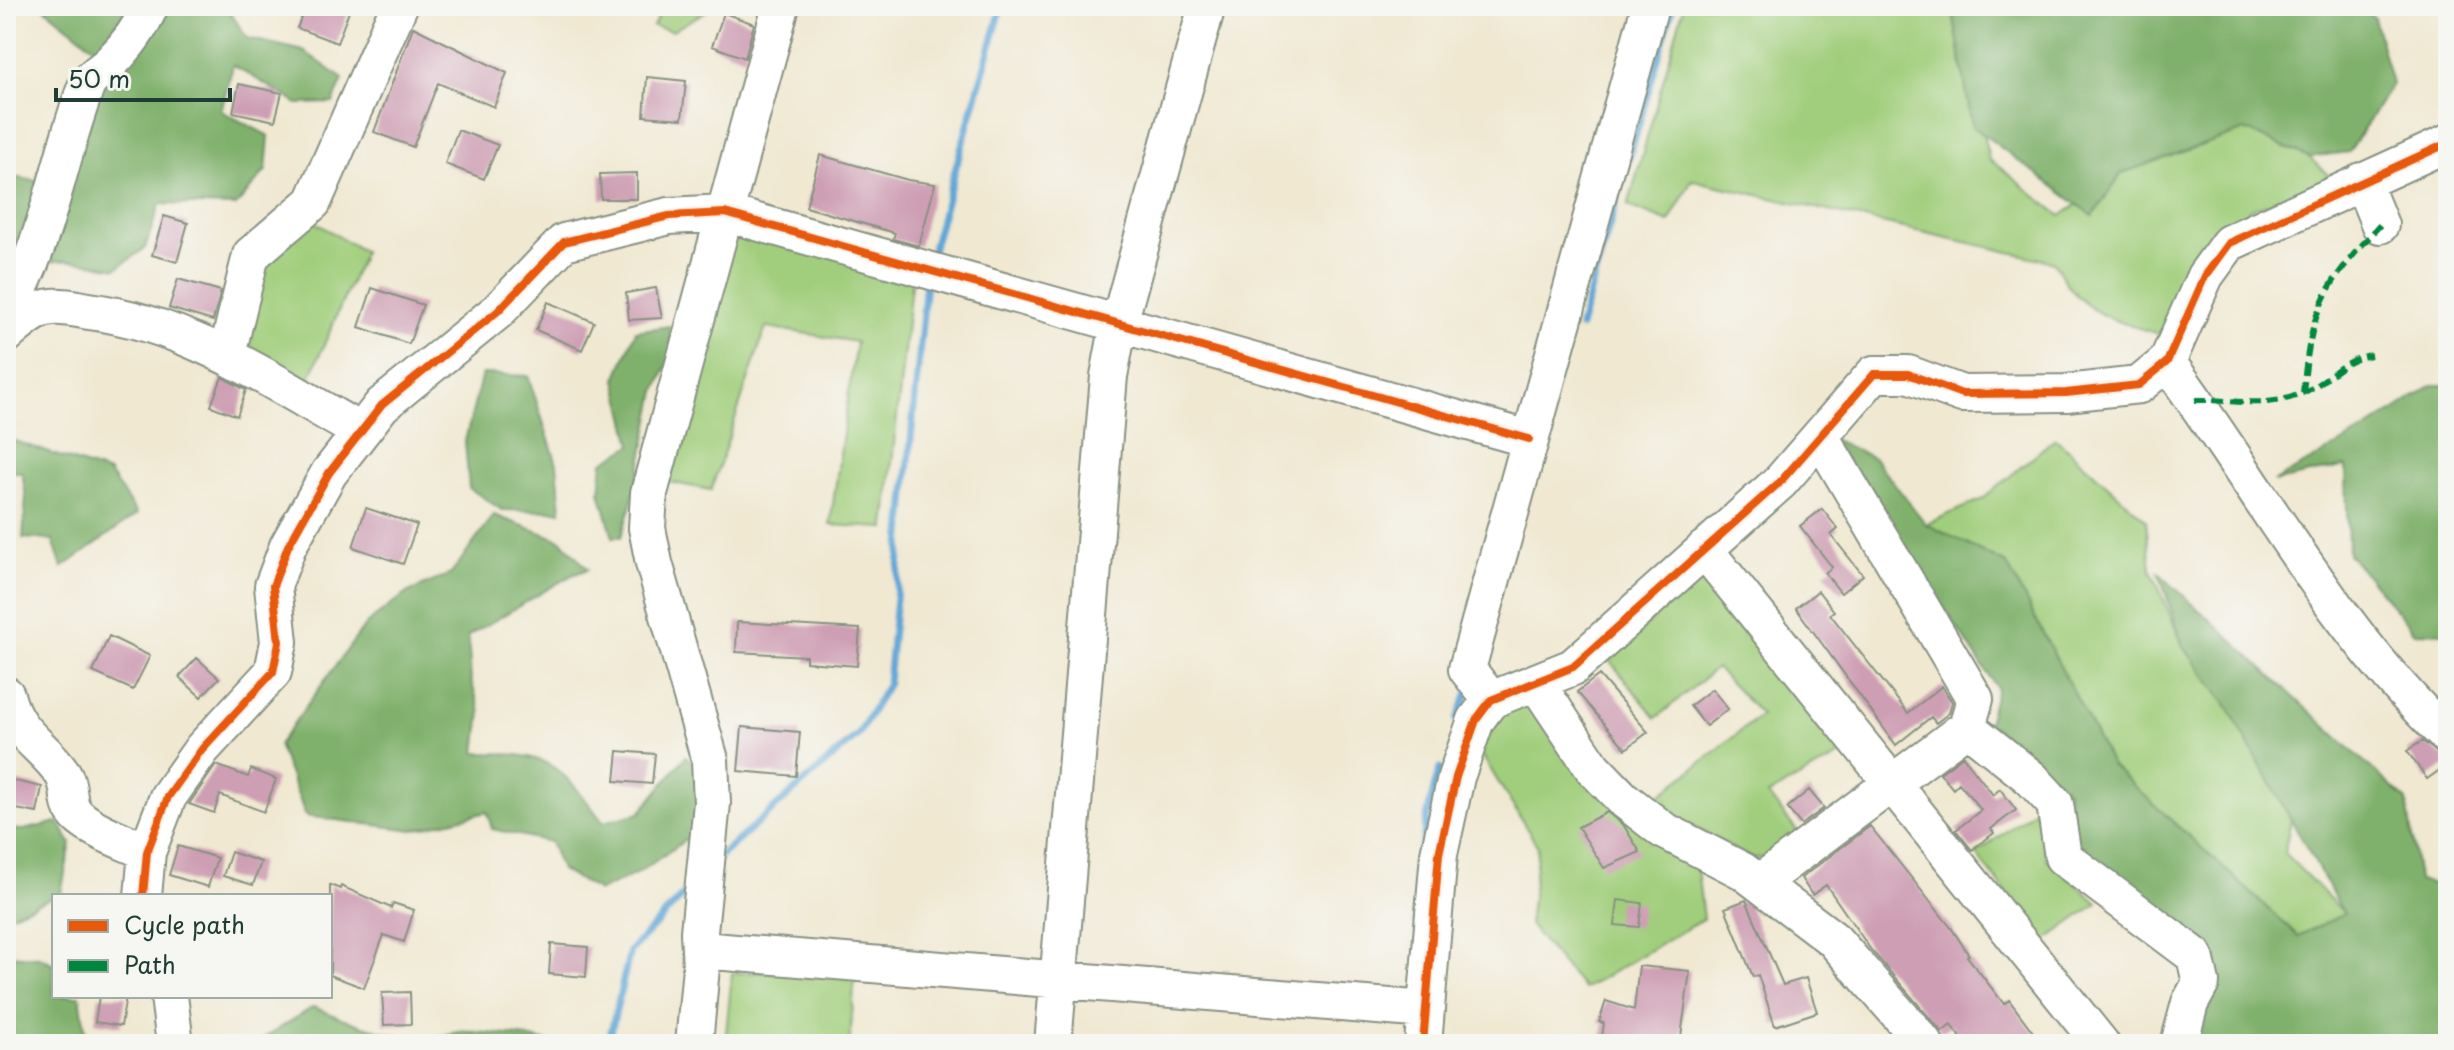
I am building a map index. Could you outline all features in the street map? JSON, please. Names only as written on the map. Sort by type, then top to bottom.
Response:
[{"type":"street","points":[[6,313],[24,281],[51,210],[87,83],[112,61],[142,24],[150,6]]},
{"type":"street","points":[[227,354],[251,255],[313,202],[399,6]]},
{"type":"street","points":[[694,1044],[701,950],[699,932],[712,803],[710,760],[647,528],[649,493],[781,6]]},
{"type":"street","points":[[1053,1044],[1109,376],[1119,323],[1207,6]]},
{"type":"street","points":[[1491,700],[1467,669],[1650,6]]},
{"type":"street","points":[[701,950],[1058,978],[1424,1027],[1439,854],[1461,763],[1476,720],[1491,700],[1573,667],[1781,481],[1874,374],[1908,374],[1962,394],[2066,393],[2139,385],[2167,362],[2205,276],[2229,243],[2448,143]]},
{"type":"street","points":[[2362,181],[2380,225]]},
{"type":"street","points":[[143,894],[147,852],[168,797],[202,749],[273,672],[279,642],[273,586],[288,546],[329,473],[382,405],[498,311],[564,242],[669,216],[725,213],[1529,439]]},
{"type":"street","points":[[6,335],[27,317],[51,307],[146,322],[227,354],[361,432]]},
{"type":"street","points":[[2167,362],[2317,581],[2384,666],[2448,737]]},
{"type":"street","points":[[1759,883],[1967,727],[1975,699],[1820,436]]},
{"type":"street","points":[[1704,549],[2101,1044]]},
{"type":"street","points":[[1537,684],[1593,768],[1623,799],[1663,830],[1708,851],[1759,883],[1834,940],[1925,1044]]},
{"type":"street","points":[[6,695],[11,716],[65,776],[69,807],[85,822],[147,852]]},
{"type":"street","points":[[1967,727],[2031,778],[2055,804],[2063,857],[2195,956],[2201,983],[2190,1003],[2179,1044]]},
{"type":"street","points":[[169,998],[175,1044]]},
{"type":"green space","points":[[42,6],[226,6],[247,38],[304,51],[343,79],[333,103],[298,104],[233,65],[221,111],[269,136],[266,170],[236,206],[160,204],[145,248],[117,268],[70,261],[43,264],[30,270],[6,294],[6,176],[38,181],[70,142],[112,62]]},
{"type":"green space","points":[[664,6],[715,6],[672,31],[653,26]]},
{"type":"green space","points":[[1684,6],[1952,6],[1989,159],[2061,216],[2122,173],[2245,130],[2309,157],[2338,184],[2249,209],[2197,293],[2177,340],[2120,322],[2090,307],[2065,281],[2054,262],[1692,180],[1669,222],[1628,206]]},
{"type":"green space","points":[[1952,6],[2359,6],[2374,18],[2392,84],[2349,152],[2309,157],[2245,130],[2122,173],[2093,216],[1972,126]]},
{"type":"green space","points":[[300,213],[364,252],[301,398],[227,354],[251,255]]},
{"type":"green space","points":[[725,213],[913,266],[885,528],[830,525],[856,342],[766,327],[711,490],[653,479]]},
{"type":"green space","points":[[670,326],[672,355],[656,391],[635,492],[621,537],[613,537],[600,492],[603,462],[632,445],[616,379],[636,331]]},
{"type":"green space","points":[[482,374],[528,376],[557,464],[561,511],[502,510],[469,488],[465,441]]},
{"type":"green space","points":[[2432,385],[2448,385],[2448,633],[2415,632],[2348,554],[2346,466],[2273,482],[2367,429]]},
{"type":"green space","points":[[6,438],[109,473],[137,514],[62,568],[53,540],[23,538],[26,497],[22,472],[6,472]]},
{"type":"green space","points":[[2055,438],[2146,520],[2151,569],[2183,646],[2299,782],[2284,853],[2345,914],[2298,937],[2112,766],[2063,676],[1926,524],[1983,499]]},
{"type":"green space","points":[[1832,439],[1874,458],[1926,524],[2007,564],[2112,766],[2298,936],[2344,914],[2225,702],[2183,646],[2159,573],[2407,801],[2418,881],[2448,886],[2448,1044],[2190,1044],[2205,985],[2074,849],[2067,790],[1988,723],[1997,688]]},
{"type":"green space","points":[[494,515],[561,540],[588,569],[572,575],[468,636],[471,681],[481,712],[476,753],[522,756],[551,766],[575,787],[603,822],[640,813],[686,756],[699,770],[712,803],[687,839],[638,873],[599,891],[561,870],[550,842],[492,829],[487,812],[413,830],[306,816],[278,745],[366,624],[408,592],[451,574]]},
{"type":"green space","points":[[1697,575],[1849,750],[1768,795],[1801,836],[1771,858],[1750,858],[1650,803],[1761,715],[1716,668],[1656,718],[1610,661]]},
{"type":"green space","points":[[1507,703],[1539,703],[1697,868],[1703,919],[1584,989],[1529,925],[1538,847],[1480,752]]},
{"type":"green space","points":[[2036,809],[2047,859],[2098,903],[2045,941],[1976,854]]},
{"type":"green space","points":[[58,822],[71,843],[61,893],[52,894],[52,897],[6,917],[6,829],[23,830]]},
{"type":"green space","points":[[6,955],[39,957],[52,963],[52,998],[80,998],[86,1036],[94,1044],[6,1044]]},
{"type":"green space","points":[[855,972],[850,1044],[725,1044],[732,973]]},
{"type":"green space","points":[[313,1007],[360,1025],[417,1041],[463,1031],[520,1036],[559,1044],[254,1044]]},
{"type":"building","points":[[306,6],[351,6],[337,43],[297,28]]},
{"type":"building","points":[[724,13],[754,24],[745,58],[712,46]]},
{"type":"building","points":[[413,27],[507,73],[494,107],[438,83],[413,147],[374,132]]},
{"type":"building","points":[[647,77],[686,81],[682,119],[644,116]]},
{"type":"building","points":[[239,84],[282,93],[275,121],[233,112]]},
{"type":"building","points":[[458,130],[498,145],[484,179],[445,164]]},
{"type":"building","points":[[820,155],[908,180],[935,184],[919,246],[893,239],[895,233],[806,207]]},
{"type":"building","points":[[637,173],[637,199],[601,199],[600,174]]},
{"type":"building","points":[[164,216],[188,223],[177,262],[152,255]]},
{"type":"building","points":[[178,279],[221,291],[213,321],[169,308]]},
{"type":"building","points":[[372,288],[423,305],[409,344],[359,327]]},
{"type":"building","points":[[656,288],[662,318],[629,320],[626,293]]},
{"type":"building","points":[[548,302],[594,322],[582,350],[536,330]]},
{"type":"building","points":[[222,377],[246,390],[237,416],[211,406]]},
{"type":"building","points":[[366,508],[417,525],[403,564],[353,547]]},
{"type":"building","points":[[1822,509],[1838,529],[1831,535],[1863,575],[1841,593],[1825,573],[1832,567],[1800,526]]},
{"type":"building","points":[[1818,591],[1834,611],[1830,614],[1908,713],[1942,686],[1952,702],[1949,713],[1936,723],[1931,717],[1896,745],[1796,608]]},
{"type":"building","points":[[737,622],[860,629],[857,666],[806,662],[806,656],[736,652]]},
{"type":"building","points":[[109,636],[150,656],[133,690],[93,672]]},
{"type":"building","points":[[197,658],[219,678],[201,697],[179,677]]},
{"type":"building","points":[[1599,675],[1648,732],[1626,749],[1577,692]]},
{"type":"building","points":[[1712,689],[1728,709],[1706,726],[1690,706]]},
{"type":"building","points":[[742,727],[800,732],[796,776],[738,771]]},
{"type":"building","points":[[2422,741],[2448,760],[2448,764],[2427,779],[2407,751]]},
{"type":"building","points":[[618,751],[655,754],[652,784],[615,781]]},
{"type":"building","points":[[1963,756],[1993,795],[2000,789],[2016,810],[1991,829],[1994,833],[1972,850],[1956,830],[1981,810],[1959,783],[1953,789],[1940,773]]},
{"type":"building","points":[[216,765],[248,777],[251,769],[276,779],[264,812],[220,795],[214,813],[189,804]]},
{"type":"building","points":[[6,779],[42,787],[37,813],[6,807]]},
{"type":"building","points":[[1809,790],[1824,808],[1801,825],[1787,808]]},
{"type":"building","points":[[1607,812],[1624,826],[1640,852],[1604,868],[1578,827]]},
{"type":"building","points":[[1870,826],[1952,929],[1967,956],[2004,1004],[2009,1000],[2042,1044],[1965,1044],[1951,1025],[1942,1032],[1871,950],[1826,885],[1812,895],[1801,878]]},
{"type":"building","points":[[178,846],[217,858],[208,887],[169,875]]},
{"type":"building","points":[[231,852],[261,862],[253,885],[223,876]]},
{"type":"building","points":[[330,885],[340,889],[341,886],[391,908],[393,903],[414,910],[404,942],[384,935],[364,988],[332,976]]},
{"type":"building","points":[[1618,900],[1642,903],[1639,927],[1615,925]]},
{"type":"building","points":[[1746,900],[1783,985],[1806,978],[1817,1012],[1775,1026],[1758,975],[1753,977],[1725,908]]},
{"type":"building","points":[[551,944],[588,947],[586,977],[549,974]]},
{"type":"building","points":[[1639,966],[1690,971],[1680,1044],[1601,1044],[1604,1023],[1599,1022],[1606,1001],[1634,1010]]},
{"type":"building","points":[[410,992],[411,1024],[384,1025],[382,993]]},
{"type":"building","points":[[99,998],[126,998],[121,1026],[95,1022]]},
{"type":"waterway","points":[[929,261],[1002,6]]},
{"type":"waterway","points":[[1580,327],[1673,6]]},
{"type":"waterway","points":[[720,856],[859,734],[888,683],[926,281]]},
{"type":"waterway","points":[[1457,720],[1469,690]]},
{"type":"waterway","points":[[1416,922],[1422,845],[1440,769]]},
{"type":"waterway","points":[[608,1044],[630,951],[689,889]]},
{"type":"marked path","points":[[2303,393],[2310,340],[2323,301],[2332,283],[2380,225]]},
{"type":"marked path","points":[[2195,400],[2261,402],[2287,399],[2310,389],[2350,362],[2371,355]]},
{"type":"cycle path","points":[[1423,1044],[1439,854],[1456,777],[1476,720],[1491,700],[1573,667],[1781,481],[1874,374],[1908,374],[1962,394],[2066,393],[2139,385],[2167,362],[2205,276],[2229,243],[2448,143]]},
{"type":"cycle path","points":[[143,894],[147,852],[168,797],[202,749],[273,672],[279,642],[273,586],[288,546],[329,473],[382,405],[498,311],[564,242],[669,216],[725,213],[1529,439]]}]
